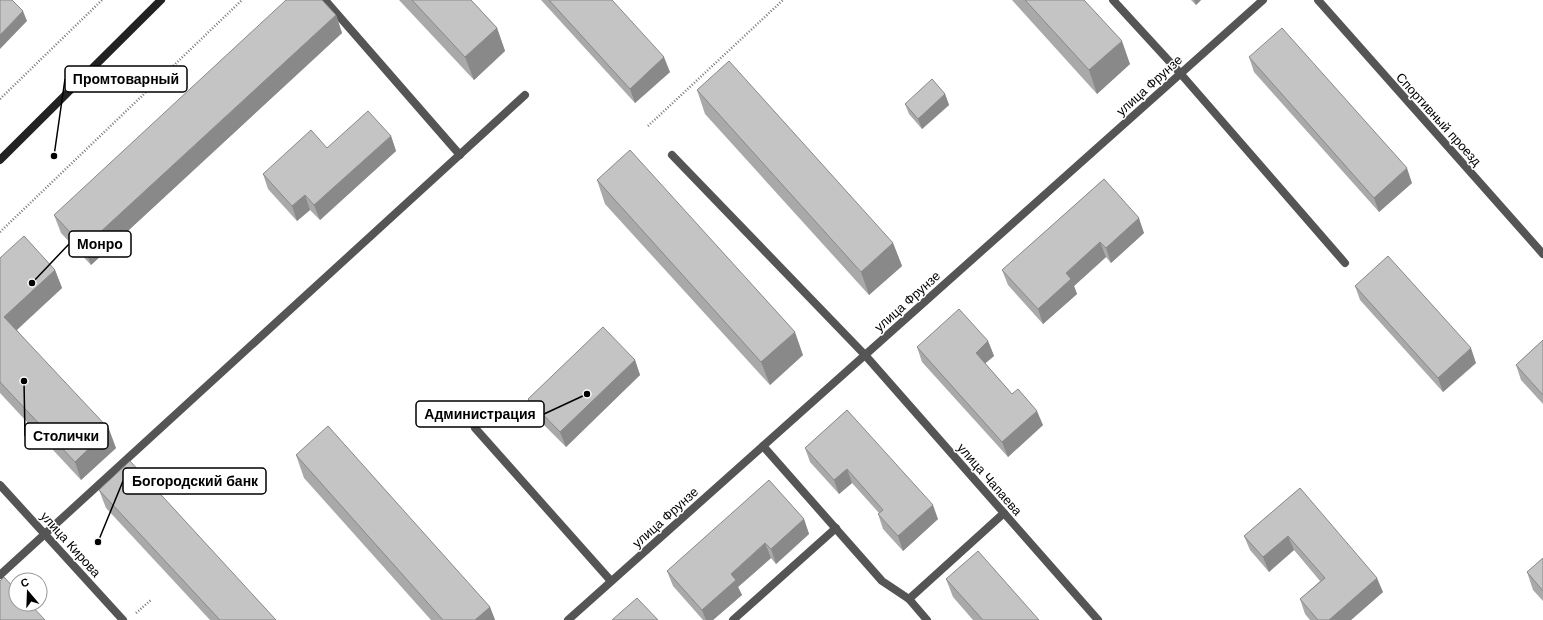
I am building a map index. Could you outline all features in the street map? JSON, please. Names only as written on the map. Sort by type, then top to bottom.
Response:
[{"type":"main road","points":[[1,158],[161,0]]},
{"type":"street","points":[[325,0],[460,155]]},
{"type":"street","points":[[1113,0],[1180,73],[1345,263]]},
{"type":"street","name":"улица Фрунзе","points":[[568,620],[1263,0]]},
{"type":"street","name":"Спортивный проезд","points":[[1318,0],[1543,254]]},
{"type":"street","points":[[0,575],[525,95]]},
{"type":"street","name":"улица Чапаева","points":[[672,155],[865,354],[1098,620]]},
{"type":"street","points":[[475,428],[611,581]]},
{"type":"street","points":[[763,446],[882,581],[909,599],[927,620]]},
{"type":"street","name":"улица Кирова","points":[[0,485],[123,620]]},
{"type":"street","points":[[909,599],[1004,513]]},
{"type":"street","points":[[733,620],[836,528]]},
{"type":"path","points":[[0,99],[102,0]]},
{"type":"path","points":[[0,232],[242,0]]},
{"type":"path","points":[[648,126],[783,0]]},
{"type":"path","points":[[134,615],[151,600]]},
{"type":"building","points":[[0,0],[12,0],[23,11],[0,35]]},
{"type":"building","points":[[286,0],[322,0],[336,15],[84,247],[54,215]]},
{"type":"building","points":[[412,0],[471,0],[497,28],[465,57]]},
{"type":"building","points":[[549,0],[612,0],[664,57],[630,89]]},
{"type":"building","points":[[1025,0],[1084,0],[1122,41],[1089,70]]},
{"type":"building","points":[[1282,28],[1407,168],[1374,198],[1249,57]]},
{"type":"building","points":[[729,61],[893,243],[861,272],[697,90]]},
{"type":"building","points":[[932,79],[945,94],[918,119],[905,104]]},
{"type":"building","points":[[368,111],[391,136],[314,205],[305,195],[292,206],[263,174],[311,130],[327,148]]},
{"type":"building","points":[[630,150],[795,332],[761,362],[597,180]]},
{"type":"building","points":[[1104,179],[1139,218],[1106,248],[1100,242],[1066,273],[1071,279],[1038,309],[1002,270]]},
{"type":"building","points":[[24,236],[55,270],[4,317],[109,429],[75,462],[0,382],[0,258]]},
{"type":"building","points":[[1388,256],[1471,348],[1438,378],[1355,286]]},
{"type":"building","points":[[959,309],[988,341],[976,353],[1012,394],[1018,389],[1037,411],[1002,442],[917,347]]},
{"type":"building","points":[[603,327],[635,360],[560,432],[528,399]]},
{"type":"building","points":[[1543,340],[1543,395],[1516,365]]},
{"type":"building","points":[[847,410],[933,505],[898,536],[878,514],[883,510],[847,469],[834,480],[805,448]]},
{"type":"building","points":[[328,426],[490,607],[475,620],[443,620],[296,455]]},
{"type":"building","points":[[130,461],[276,620],[220,620],[99,490]]},
{"type":"building","points":[[769,480],[804,519],[771,549],[765,543],[731,574],[736,580],[702,610],[667,571]]},
{"type":"building","points":[[1300,488],[1377,578],[1329,620],[1318,620],[1300,599],[1325,578],[1288,536],[1263,557],[1244,536]]},
{"type":"building","points":[[978,551],[1039,620],[983,620],[946,579]]},
{"type":"building","points":[[1543,558],[1543,591],[1527,572]]},
{"type":"building","points":[[4,577],[8,581],[8,612],[38,612],[45,620],[0,620],[0,581]]},
{"type":"building","points":[[637,598],[658,620],[612,620]]},
{"type":"place","name":"Промтоварный","points":[[54,156]]},
{"type":"place","name":"Монро","points":[[32,283]]},
{"type":"place","name":"Столички","points":[[24,381]]},
{"type":"place","name":"Администрация","points":[[587,394]]},
{"type":"place","name":"Богородский банк","points":[[98,542]]}]
